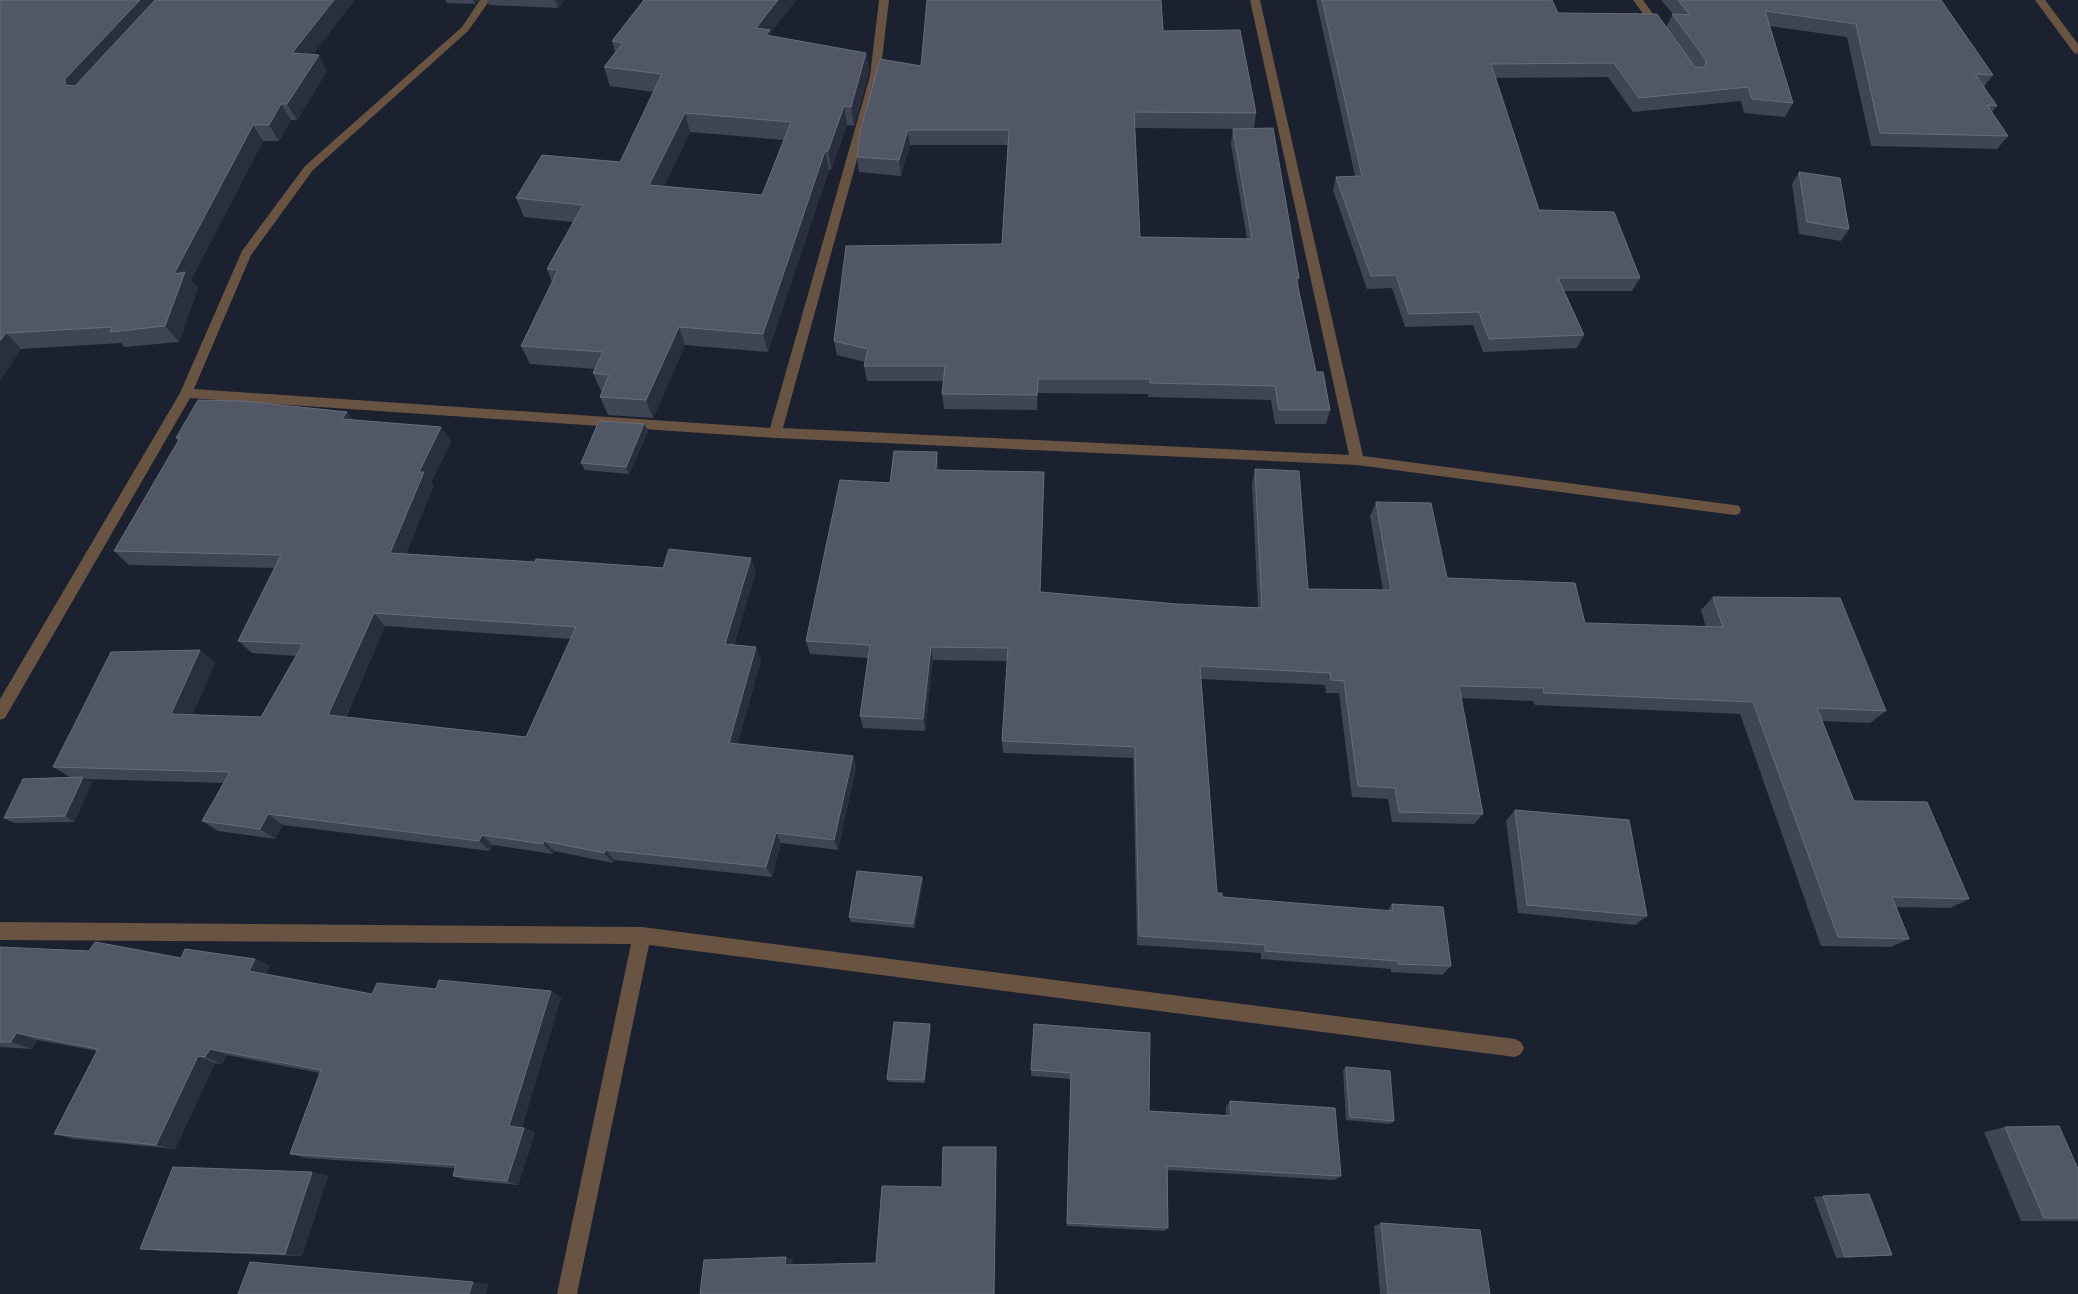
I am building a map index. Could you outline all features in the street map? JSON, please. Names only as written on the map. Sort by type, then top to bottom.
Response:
[{"type":"street","points":[[0,713],[186,393],[246,254],[309,168],[465,29],[485,0]]},
{"type":"street","points":[[775,433],[875,76],[884,0]]},
{"type":"street","points":[[1255,0],[1357,460]]},
{"type":"street","points":[[1638,0],[1666,38]]},
{"type":"street","points":[[2040,0],[2078,51]]},
{"type":"street","points":[[186,393],[775,433],[1357,460],[1734,510]]},
{"type":"street","points":[[0,931],[642,936],[1515,1048]]},
{"type":"street","points":[[567,1294],[642,936]]},
{"type":"building","points":[[0,0],[140,0],[65,79],[65,85],[75,86],[155,0],[334,0],[292,53],[319,55],[287,104],[281,104],[269,125],[253,125],[174,274],[185,272],[165,326],[110,332],[112,327],[6,333],[0,341]]},
{"type":"building","points":[[644,0],[778,0],[756,28],[770,30],[766,35],[866,53],[851,107],[844,106],[828,151],[825,151],[763,334],[679,327],[646,400],[600,397],[609,375],[593,373],[603,352],[521,346],[558,270],[547,269],[583,205],[516,198],[542,155],[620,162],[662,74],[604,67],[623,43],[612,41]],"holes":[[[685,113],[791,122],[762,195],[649,185]]]},
{"type":"building","points":[[927,0],[1161,0],[1163,31],[1240,30],[1256,113],[1134,112],[1140,237],[1252,239],[1233,129],[1273,128],[1299,278],[1296,278],[1316,372],[1323,372],[1330,410],[1279,410],[1275,386],[1150,383],[1150,379],[1038,379],[1037,395],[942,394],[945,366],[864,366],[868,349],[834,341],[846,246],[1002,244],[1009,130],[908,130],[899,160],[857,157],[860,133],[880,59],[921,66]]},
{"type":"building","points":[[1322,0],[1552,0],[1558,13],[1657,14],[1695,67],[1705,67],[1706,60],[1672,14],[1690,15],[1678,0],[1941,0],[1993,75],[1975,74],[1997,106],[1987,105],[2008,136],[1880,133],[1856,24],[1765,11],[1793,103],[1752,99],[1748,87],[1639,98],[1614,63],[1491,64],[1539,210],[1614,212],[1640,278],[1558,278],[1584,335],[1489,339],[1479,312],[1409,314],[1396,275],[1371,276],[1336,177],[1362,176]]},
{"type":"building","points":[[1799,172],[1840,178],[1849,229],[1807,222]]},
{"type":"building","points":[[198,400],[243,401],[347,412],[342,419],[441,427],[419,472],[424,472],[390,553],[535,562],[536,559],[663,568],[669,549],[751,558],[725,644],[756,647],[729,743],[853,756],[834,840],[776,833],[766,867],[606,850],[604,853],[544,841],[543,844],[482,835],[479,841],[268,814],[260,829],[202,821],[230,772],[53,767],[111,652],[200,650],[171,714],[261,717],[303,644],[238,641],[281,555],[114,551],[180,438],[176,438]],"holes":[[[374,613],[576,627],[526,737],[328,715]]]},
{"type":"building","points":[[599,421],[644,424],[626,467],[581,463]]},
{"type":"building","points":[[894,451],[937,452],[936,470],[1044,472],[1040,592],[1177,604],[1262,608],[1255,469],[1299,471],[1308,589],[1391,590],[1376,502],[1431,503],[1447,578],[1575,583],[1585,623],[1723,627],[1713,597],[1840,598],[1886,711],[1817,708],[1854,801],[1927,802],[1969,899],[1892,897],[1909,939],[1838,937],[1753,702],[1544,693],[1543,688],[1459,686],[1483,814],[1399,812],[1395,788],[1358,786],[1344,681],[1331,680],[1330,673],[1200,666],[1217,893],[1222,893],[1222,897],[1393,911],[1392,904],[1443,907],[1451,966],[1398,964],[1398,961],[1265,951],[1265,945],[1139,936],[1135,747],[1002,741],[1008,648],[931,647],[923,719],[860,716],[870,645],[806,641],[840,480],[890,483]]},
{"type":"building","points":[[83,777],[65,816],[4,818],[23,779]]},
{"type":"building","points":[[1515,810],[1629,820],[1647,916],[1527,905]]},
{"type":"building","points":[[857,871],[922,877],[913,924],[849,917]]},
{"type":"building","points":[[95,942],[181,958],[185,949],[255,959],[249,971],[372,994],[377,983],[436,989],[439,980],[551,991],[509,1126],[524,1128],[507,1181],[453,1176],[456,1165],[290,1154],[321,1070],[210,1049],[205,1057],[198,1056],[156,1145],[54,1134],[98,1049],[16,1033],[11,1042],[0,1042],[0,947],[89,951]]},
{"type":"building","points":[[894,1022],[930,1024],[924,1080],[887,1079]]},
{"type":"building","points":[[1034,1024],[1150,1033],[1149,1111],[1231,1116],[1230,1101],[1335,1108],[1341,1176],[1167,1166],[1168,1228],[1067,1223],[1071,1073],[1031,1070]]},
{"type":"building","points":[[1346,1067],[1390,1071],[1394,1121],[1350,1117]]},
{"type":"building","points":[[2059,1126],[2078,1169],[2078,1218],[2044,1218],[2005,1127]]},
{"type":"building","points":[[943,1147],[996,1147],[994,1294],[700,1294],[704,1260],[786,1257],[785,1265],[876,1263],[882,1186],[942,1187]]},
{"type":"building","points":[[173,1167],[312,1172],[285,1254],[140,1249]]},
{"type":"building","points":[[1869,1194],[1892,1255],[1845,1257],[1823,1196]]},
{"type":"building","points":[[1381,1223],[1480,1230],[1490,1294],[1388,1294]]},
{"type":"building","points":[[250,1262],[473,1282],[469,1294],[238,1294]]}]
